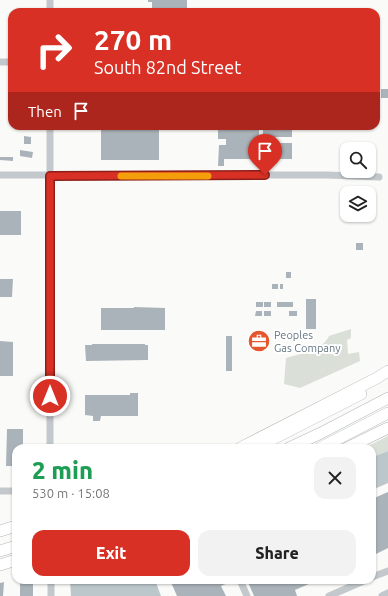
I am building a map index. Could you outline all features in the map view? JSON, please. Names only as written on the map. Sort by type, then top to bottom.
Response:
[{"type":"highway","points":[[248,444],[388,371]]},
{"type":"highway","points":[[262,444],[327,412],[388,379]]},
{"type":"highway","points":[[298,444],[388,398]]},
{"type":"highway","points":[[328,444],[388,413]]},
{"type":"highway","points":[[355,444],[388,428]]},
{"type":"highway","points":[[0,531],[12,527]]},
{"type":"highway","points":[[0,551],[12,547]]},
{"type":"highway","points":[[0,565],[12,561]]},
{"type":"street","points":[[50,130],[50,444]]},
{"type":"street","points":[[0,176],[327,175],[379,177]]},
{"type":"street","points":[[0,491],[12,491]]},
{"type":"street","points":[[376,576],[388,571]]},
{"type":"street","points":[[50,584],[51,596]]},
{"type":"street","points":[[242,584],[247,596]]},
{"type":"street","points":[[329,596],[357,584]]},
{"type":"street","points":[[382,596],[388,593]]},
{"type":"shaded area","points":[[351,329],[351,338],[347,340],[348,354],[359,352],[360,361],[300,388],[284,384],[286,358],[310,351],[322,345],[329,336]]},
{"type":"shaded area","points":[[388,436],[388,451],[376,456],[376,444],[372,444]]},
{"type":"shaded area","points":[[388,451],[388,483],[376,488],[376,456]]},
{"type":"shaded area","points":[[70,584],[156,584],[161,596],[71,596]]},
{"type":"building","points":[[148,0],[187,0],[187,8],[152,8],[152,2],[148,2]]},
{"type":"building","points":[[381,89],[388,89],[388,98],[381,98]]},
{"type":"building","points":[[101,130],[159,130],[159,160],[101,160]]},
{"type":"building","points":[[218,130],[259,130],[259,138],[263,138],[263,130],[292,130],[292,137],[266,137],[266,143],[292,143],[292,159],[263,159],[263,142],[260,142],[259,157],[252,157],[252,159],[224,159],[224,166],[218,166],[219,145],[226,145],[226,139],[218,139]]},
{"type":"building","points":[[24,136],[31,137],[31,144],[24,144]]},
{"type":"building","points":[[20,150],[33,152],[32,158],[20,156]]},
{"type":"building","points":[[0,157],[13,157],[13,161],[0,160]]},
{"type":"building","points":[[0,211],[21,211],[21,235],[0,235]]},
{"type":"building","points":[[356,243],[363,243],[363,250],[356,250]]},
{"type":"building","points":[[286,272],[291,272],[291,278],[286,278]]},
{"type":"building","points":[[0,279],[13,279],[12,297],[0,297]]},
{"type":"building","points":[[272,284],[278,284],[278,289],[272,289]]},
{"type":"building","points":[[280,284],[283,284],[283,289],[280,289]]},
{"type":"building","points":[[306,299],[316,299],[316,329],[306,329]]},
{"type":"building","points":[[256,302],[263,302],[263,307],[256,307]]},
{"type":"building","points":[[264,302],[271,302],[271,307],[264,307]]},
{"type":"building","points":[[277,302],[293,302],[293,307],[277,307]]},
{"type":"building","points":[[101,308],[165,308],[165,330],[101,330]]},
{"type":"building","points":[[256,311],[262,311],[262,316],[255,316]]},
{"type":"building","points":[[264,311],[271,311],[271,316],[264,316]]},
{"type":"building","points":[[289,311],[297,311],[297,316],[289,316]]},
{"type":"building","points":[[226,336],[232,336],[232,371],[226,371]]},
{"type":"building","points":[[0,341],[13,342],[13,376],[0,376]]},
{"type":"building","points":[[145,344],[148,345],[148,360],[86,361],[85,345]]},
{"type":"building","points":[[130,393],[138,393],[138,416],[101,416],[100,421],[93,421],[93,416],[85,415],[85,395],[130,395]]},
{"type":"building","points":[[7,429],[23,429],[23,444],[12,444],[12,466],[6,466]]},
{"type":"building","points":[[388,492],[388,548],[376,554],[376,497]]},
{"type":"building","points":[[4,582],[3,596],[0,596],[0,583]]},
{"type":"building","points":[[20,584],[33,584],[33,596],[20,596]]},
{"type":"building","points":[[172,584],[226,584],[221,586],[226,596],[177,596]]},
{"type":"building","points":[[249,584],[309,584],[295,590],[297,596],[254,596]]},
{"type":"slow traffic","points":[[121,176],[208,176]]},
{"type":"place","name":"Peoples Gas Company","points":[[259,341]]},
{"type":"route","points":[[50,396],[50,176],[265,175]]}]
